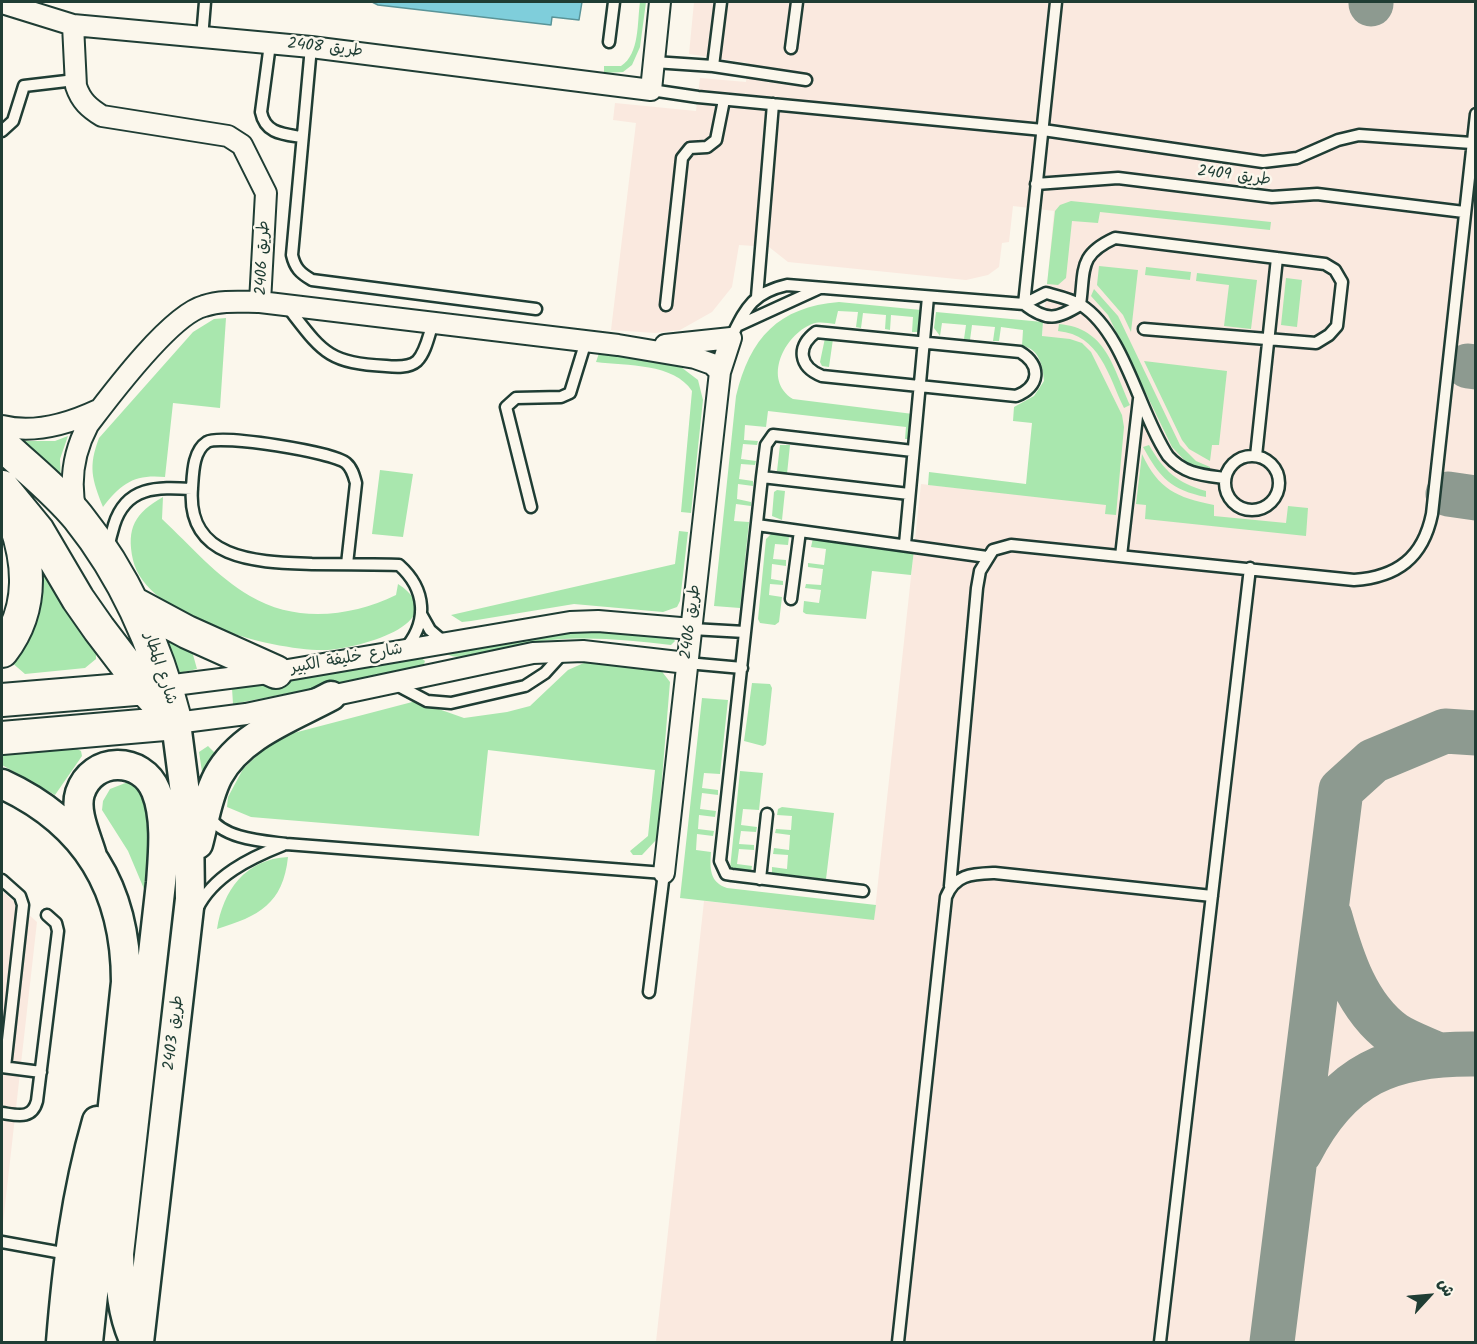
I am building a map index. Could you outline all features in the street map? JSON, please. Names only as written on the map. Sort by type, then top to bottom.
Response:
[{"type":"main road","name":"شارع المطار","points":[[2,444],[77,515],[110,564],[148,632],[155,687]]},
{"type":"main road","name":"شارع المطار","points":[[2,488],[38,531],[78,599],[155,687],[176,723]]},
{"type":"main road","points":[[2,488],[25,552],[28,584],[22,614],[2,651]]},
{"type":"main road","points":[[133,603],[187,632],[276,672]]},
{"type":"main road","name":"شارع خليفة الكبير","points":[[2,700],[155,687]]},
{"type":"main road","points":[[191,878],[206,811],[218,777],[237,750],[264,732],[331,696]]},
{"type":"main road","name":"شارع خليفة الكبير","points":[[2,738],[176,723]]},
{"type":"main road","name":"طريق 2403","points":[[137,1342],[188,929],[191,878],[189,824],[176,723]]},
{"type":"main road","points":[[92,856],[80,815],[79,795],[89,777],[106,766],[126,765],[145,774],[156,792],[163,847],[120,1254],[124,1309],[128,1327],[137,1342]]},
{"type":"main road","points":[[2,784],[49,810],[72,831],[92,856],[113,895],[120,916],[126,949],[126,982],[117,1049],[88,1342]]},
{"type":"main road","points":[[61,1342],[68,1254],[83,1170],[117,1049]]},
{"type":"street","points":[[651,90],[660,2]]},
{"type":"street","name":"طريق 2408","points":[[2,3],[73,25],[311,47],[651,90]]},
{"type":"street","name":"طريق 2406","points":[[73,25],[75,80],[79,96],[85,104],[102,116],[228,136],[242,145],[266,193],[260,302],[618,345],[695,358],[712,364],[720,372]]},
{"type":"street","points":[[77,515],[73,499],[73,466],[80,440],[101,409],[158,342],[190,312],[202,306],[224,302],[260,302]]},
{"type":"street","name":"طريق 2406","points":[[618,345],[667,345],[734,332]]},
{"type":"street","name":"طريق 2406","points":[[664,873],[720,372],[734,332]]},
{"type":"street","points":[[2,426],[15,429],[61,425],[101,409]]},
{"type":"street","name":"شارع خليفة الكبير","points":[[155,687],[276,672],[570,622],[610,621],[692,629]]},
{"type":"street","points":[[436,674],[430,661],[431,654],[441,643]]},
{"type":"street","name":"شارع خليفة الكبير","points":[[176,723],[246,714],[533,653],[565,650],[687,663]]},
{"type":"lane","points":[[202,38],[205,2]]},
{"type":"lane","points":[[609,42],[614,2]]},
{"type":"lane","points":[[714,66],[721,2]]},
{"type":"lane","points":[[791,48],[797,2]]},
{"type":"lane","points":[[1024,304],[1056,2]]},
{"type":"lane","points":[[270,44],[261,112],[263,120],[273,131],[301,137]]},
{"type":"lane","points":[[311,47],[292,255],[295,266],[312,280],[536,309]]},
{"type":"lane","points":[[654,62],[714,66],[806,80]]},
{"type":"lane","points":[[2,129],[13,121],[24,86],[75,80]]},
{"type":"lane","points":[[651,90],[724,100],[1043,130],[1263,162],[1297,158],[1338,140],[1359,135],[1472,143]]},
{"type":"lane","points":[[666,305],[682,158],[690,148],[707,147],[716,140],[724,100]]},
{"type":"lane","points":[[757,297],[773,104]]},
{"type":"lane","points":[[898,1342],[945,897],[950,886],[980,571],[993,550],[1011,545],[1354,580],[1378,578],[1395,571],[1415,555],[1429,530],[1432,514],[1476,114]]},
{"type":"lane","name":"طريق 2409","points":[[1036,184],[1118,178],[1272,197],[1317,194],[1464,212]]},
{"type":"lane","points":[[734,332],[741,314],[757,297],[772,288],[787,285],[1024,304],[1044,316],[1063,315],[1080,304],[1086,258],[1092,250],[1114,238],[1325,264],[1335,270],[1342,282],[1337,326],[1329,335],[1316,343],[1144,329]]},
{"type":"lane","points":[[1256,456],[1276,258]]},
{"type":"lane","points":[[734,332],[820,288]]},
{"type":"lane","points":[[1024,304],[1046,293],[1080,304],[1097,318],[1108,335],[1163,449],[1173,462],[1194,474],[1224,478]]},
{"type":"lane","points":[[905,544],[928,297]]},
{"type":"lane","points":[[286,305],[322,348],[342,361],[353,364],[395,367],[416,361],[422,354],[433,323]]},
{"type":"lane","points":[[816,332],[828,332],[1020,352],[1030,358],[1036,369],[1035,382],[1027,392],[1016,396],[919,386],[822,376],[811,372],[803,362],[802,350],[807,339],[816,332]]},
{"type":"lane","points":[[531,507],[506,407],[516,398],[561,397],[570,393],[586,341]]},
{"type":"lane","points":[[1121,556],[1139,399]]},
{"type":"lane","points":[[863,891],[726,873],[720,861],[762,477],[766,445],[773,435],[913,451]]},
{"type":"lane","points":[[347,564],[356,483],[353,472],[346,463],[336,457],[227,440],[210,441],[198,453],[192,489],[192,508],[196,521],[213,542],[236,556],[262,562],[347,564],[399,564],[418,587],[421,614],[416,634],[404,650]]},
{"type":"lane","points":[[1256,456],[1271,463],[1279,478],[1276,495],[1264,507],[1247,510],[1239,507],[1227,495],[1224,478],[1232,463],[1239,458],[1256,456]]},
{"type":"lane","points":[[762,477],[909,494]]},
{"type":"lane","points":[[110,564],[109,543],[117,518],[130,497],[143,490],[158,488],[192,489]]},
{"type":"lane","points":[[757,525],[987,557]]},
{"type":"lane","points":[[791,599],[800,531]]},
{"type":"lane","points":[[1160,1342],[1250,568]]},
{"type":"lane","points":[[421,614],[441,643]]},
{"type":"lane","points":[[692,629],[745,632]]},
{"type":"lane","points":[[392,683],[427,701],[452,703],[525,686],[545,673],[565,650]]},
{"type":"lane","points":[[687,663],[742,668]]},
{"type":"lane","points":[[206,811],[214,824],[237,835],[286,844],[664,873],[649,992]]},
{"type":"lane","points":[[760,879],[767,814]]},
{"type":"lane","points":[[188,929],[200,903],[216,883],[245,863],[286,844]]},
{"type":"lane","points":[[950,886],[970,874],[995,873],[1212,896]]},
{"type":"lane","points":[[2,880],[20,896],[23,905],[3,1067],[41,1072]]},
{"type":"lane","points":[[2,1113],[26,1116],[35,1108],[58,931],[56,923],[47,915]]},
{"type":"lane","points":[[2,1242],[68,1254]]},
{"type":"shaded area","points":[[694,2],[1475,2],[1475,1342],[656,1342],[704,901],[874,919],[921,484],[1106,504],[1041,348],[1054,211],[1013,206],[1009,242],[1002,243],[999,267],[988,275],[966,280],[788,262],[769,247],[739,245],[732,287],[712,312],[680,330],[655,333],[611,330],[636,123],[613,120],[615,103],[696,111],[700,78],[746,82],[748,63],[689,54]]},
{"type":"shaded area","points":[[2,891],[37,922],[2,1232]]},
{"type":"green space","points":[[640,2],[646,2],[640,47],[632,65],[623,72],[604,73],[604,66],[621,66],[632,54]]},
{"type":"green space","points":[[1071,201],[1271,222],[1270,230],[1100,212],[1098,223],[1072,221],[1066,278],[1058,285],[1047,284],[1055,211],[1060,205]]},
{"type":"green space","points":[[1099,266],[1138,270],[1131,332],[1123,315],[1097,285]]},
{"type":"green space","points":[[1146,267],[1191,272],[1190,280],[1145,275]]},
{"type":"green space","points":[[1197,273],[1257,280],[1251,329],[1224,326],[1229,285],[1196,281]]},
{"type":"green space","points":[[1286,278],[1302,280],[1297,327],[1281,325]]},
{"type":"green space","points":[[1094,289],[1118,316],[1180,445],[1196,461],[1210,467],[1210,473],[1188,464],[1172,447],[1108,315],[1091,296]]},
{"type":"green space","points":[[839,302],[921,310],[919,332],[912,332],[913,317],[891,315],[890,330],[885,329],[886,315],[863,313],[861,328],[856,327],[858,312],[838,311],[835,324],[820,322],[812,324],[793,338],[786,348],[780,358],[778,370],[779,381],[784,391],[793,399],[913,414],[911,439],[905,439],[906,427],[768,411],[766,427],[745,425],[744,440],[758,441],[757,445],[743,444],[741,459],[756,461],[755,465],[741,464],[739,479],[753,481],[753,486],[738,484],[737,499],[751,502],[751,506],[736,504],[734,521],[749,522],[740,608],[714,606],[736,396],[749,358],[770,329],[783,319],[818,305]]},
{"type":"green space","points":[[936,312],[1043,322],[1042,336],[1070,339],[1082,343],[1091,352],[1122,415],[1124,427],[1116,515],[1105,514],[1106,505],[928,485],[929,472],[1026,484],[1032,423],[1013,421],[1014,407],[1034,396],[1044,381],[1043,369],[1036,354],[1028,347],[1022,346],[1023,330],[1001,327],[999,341],[993,341],[995,327],[972,325],[970,340],[964,339],[966,325],[942,323],[940,336],[934,328]]},
{"type":"green space","points":[[226,318],[220,408],[173,403],[165,477],[145,477],[130,482],[116,492],[103,507],[93,473],[93,457],[99,438],[193,332],[214,319]]},
{"type":"green space","points":[[1059,324],[1075,327],[1098,341],[1112,364],[1130,405],[1124,408],[1107,370],[1093,348],[1072,334],[1058,331]]},
{"type":"green space","points":[[825,338],[833,339],[829,367],[822,366],[820,362]]},
{"type":"green space","points":[[599,353],[677,364],[698,380],[703,400],[691,513],[681,512],[692,391],[674,375],[662,371],[596,362]]},
{"type":"green space","points":[[1144,361],[1227,371],[1219,445],[1212,445],[1210,461],[1189,449],[1182,440]]},
{"type":"green space","points":[[68,436],[60,459],[61,481],[21,441],[55,441]]},
{"type":"green space","points":[[780,445],[790,445],[787,474],[777,471]]},
{"type":"green space","points":[[1149,445],[1172,475],[1206,491],[1206,497],[1184,491],[1161,475],[1143,447]]},
{"type":"green space","points":[[1142,454],[1162,484],[1179,495],[1214,505],[1214,516],[1286,523],[1288,506],[1308,508],[1306,536],[1145,519],[1146,505],[1136,504]]},
{"type":"green space","points":[[380,470],[413,474],[403,537],[372,534]]},
{"type":"green space","points":[[785,491],[782,520],[772,516],[774,492]]},
{"type":"green space","points":[[163,497],[162,519],[226,580],[267,605],[304,613],[342,612],[361,608],[396,595],[398,584],[413,598],[416,611],[408,622],[394,632],[338,649],[302,649],[275,645],[214,627],[161,599],[143,581],[133,560],[131,539],[135,522],[146,509]]},
{"type":"green space","points":[[679,531],[688,532],[680,601],[677,607],[663,612],[574,604],[462,622],[451,615],[675,564]]},
{"type":"green space","points":[[772,533],[789,537],[788,545],[775,544],[773,559],[786,560],[786,566],[772,564],[771,579],[783,581],[783,585],[770,584],[769,595],[782,597],[779,622],[775,625],[760,623],[758,619],[766,539]]},
{"type":"green space","points":[[813,538],[914,550],[911,575],[872,571],[866,619],[806,614],[803,612],[804,601],[819,603],[821,590],[805,588],[806,584],[821,585],[823,569],[808,567],[808,563],[824,565],[826,549],[811,547]]},
{"type":"green space","points":[[40,565],[96,650],[96,659],[85,668],[25,674],[10,661]]},
{"type":"green space","points":[[579,628],[672,637],[675,641],[671,645],[614,639],[557,640],[519,645],[471,656],[447,654],[448,651]]},
{"type":"green space","points":[[166,642],[192,651],[197,669],[179,673]]},
{"type":"green space","points":[[420,657],[425,661],[423,667],[233,704],[232,688]]},
{"type":"green space","points":[[586,662],[660,669],[670,682],[657,839],[642,855],[633,855],[630,851],[648,836],[655,770],[488,750],[479,836],[251,817],[227,807],[228,797],[243,769],[267,746],[286,735],[416,701],[464,718],[507,712],[530,706],[568,670]]},
{"type":"green space","points":[[752,683],[770,684],[772,688],[766,744],[763,746],[744,741]]},
{"type":"green space","points":[[702,698],[728,700],[720,774],[704,773],[702,788],[718,790],[718,795],[702,793],[700,809],[716,811],[715,817],[699,815],[698,829],[714,831],[713,836],[697,834],[696,850],[711,852],[712,874],[717,882],[727,888],[876,905],[874,920],[680,898]]},
{"type":"green space","points":[[208,746],[220,758],[204,785],[199,752]]},
{"type":"green space","points":[[77,749],[81,751],[82,756],[55,795],[2,765],[2,755]]},
{"type":"green space","points":[[740,771],[763,773],[759,810],[743,809],[741,825],[757,827],[756,832],[741,831],[739,844],[754,845],[754,850],[739,849],[737,864],[752,866],[751,872],[730,869]]},
{"type":"green space","points":[[128,782],[141,789],[151,813],[147,896],[128,851],[102,810],[103,801],[110,789]]},
{"type":"green space","points":[[782,807],[834,813],[826,879],[772,873],[772,867],[787,869],[788,855],[773,854],[774,848],[789,850],[790,835],[775,833],[776,829],[791,830],[792,816],[777,815],[778,809]]},
{"type":"green space","points":[[288,857],[281,886],[266,906],[245,919],[217,929],[225,902],[239,880],[260,864]]},
{"type":"water","points":[[372,2],[582,2],[579,20],[552,17],[551,25],[378,5]]},
{"type":"taxiway","points":[[1468,366],[1476,367]]},
{"type":"taxiway","points":[[1448,494],[1476,498]]},
{"type":"taxiway","points":[[1272,1342],[1341,790],[1373,761],[1445,731],[1476,733]]},
{"type":"taxiway","points":[[1330,917],[1346,966],[1370,1010],[1394,1034],[1436,1054]]},
{"type":"taxiway","points":[[1300,1152],[1332,1104],[1351,1086],[1371,1073],[1393,1064],[1418,1058],[1476,1054]]}]
